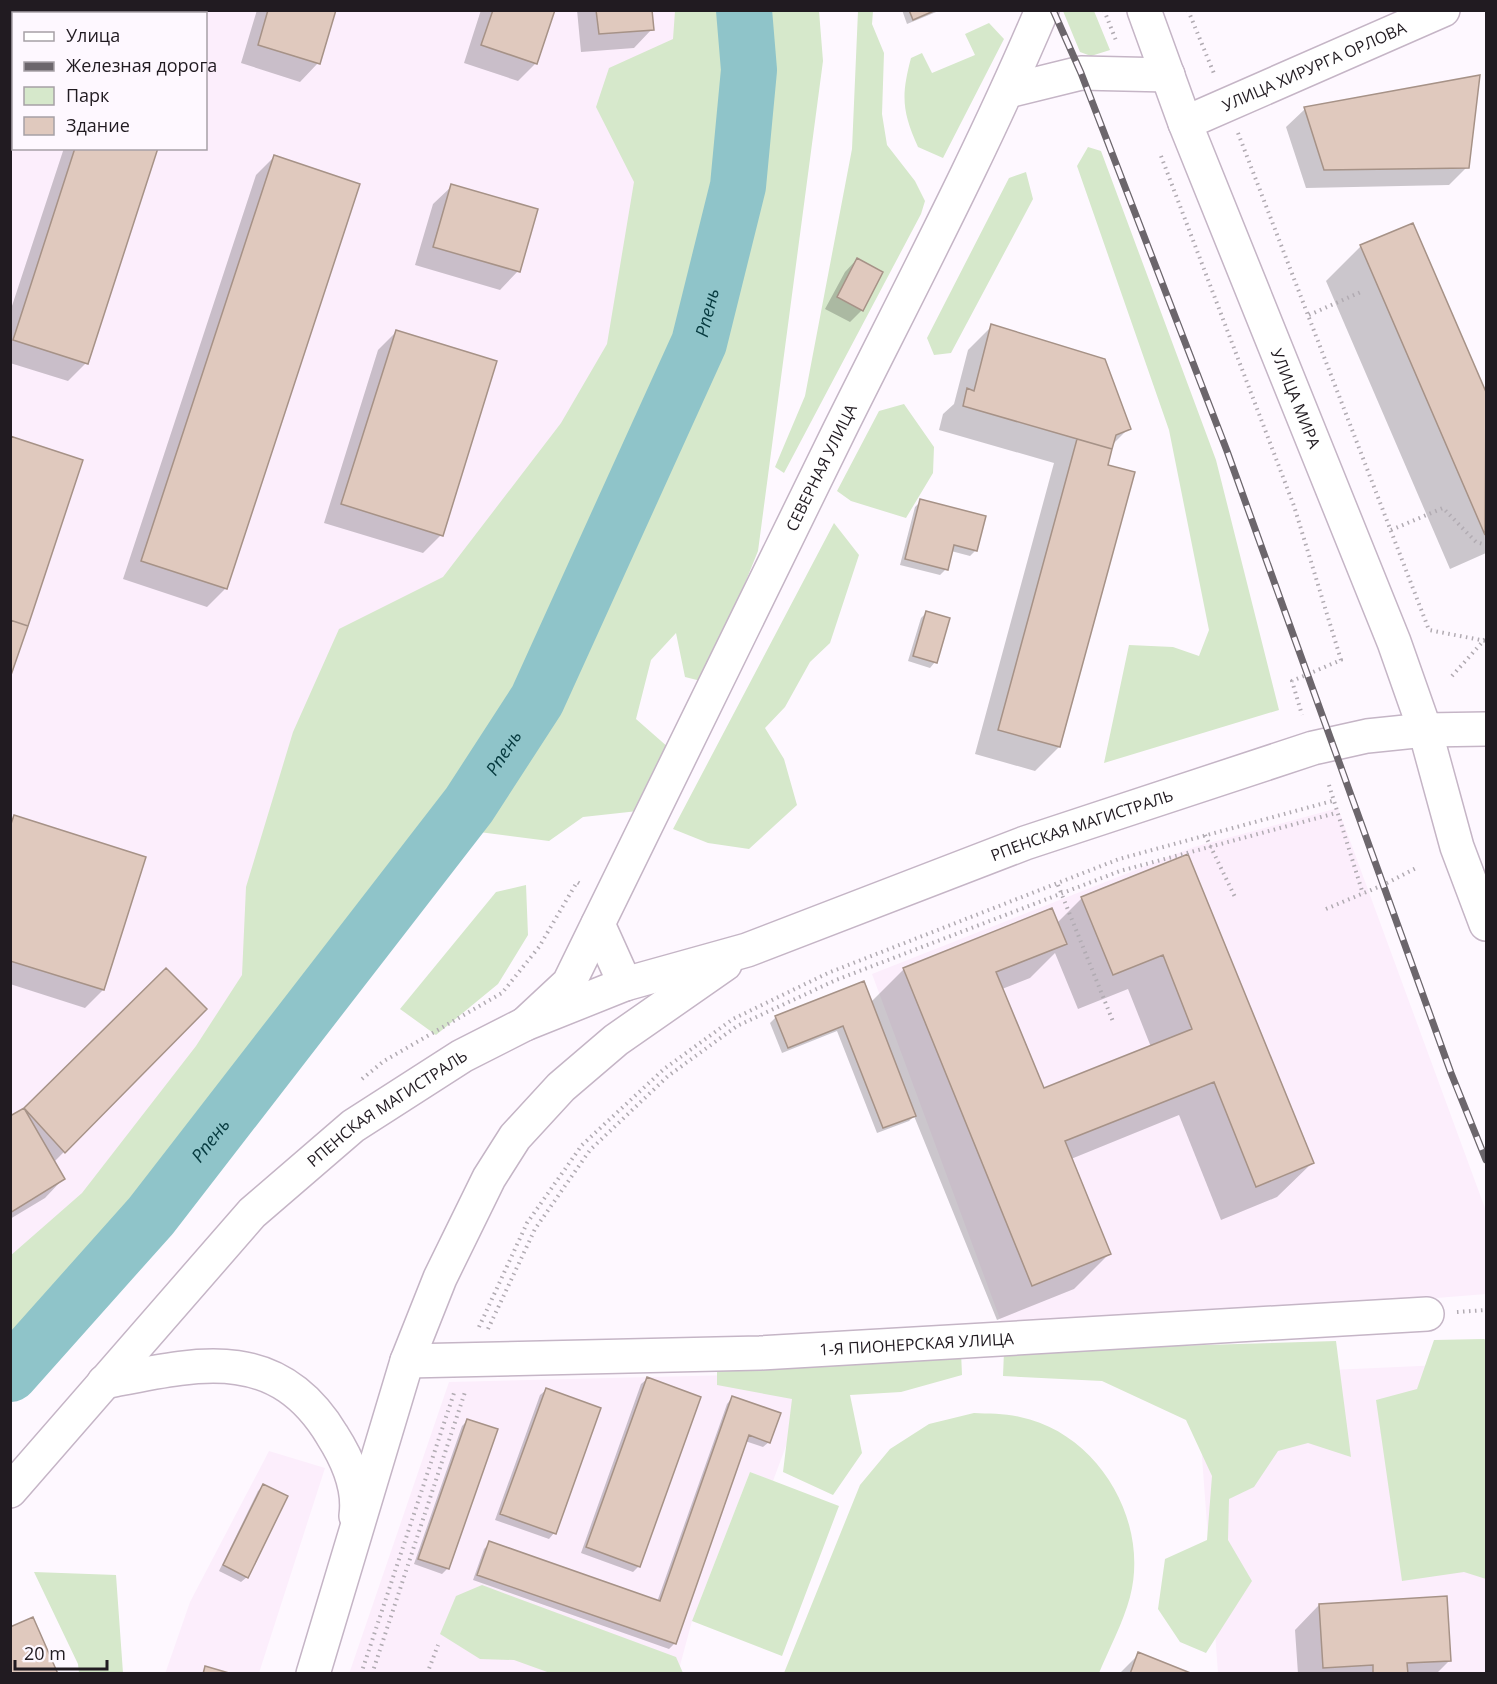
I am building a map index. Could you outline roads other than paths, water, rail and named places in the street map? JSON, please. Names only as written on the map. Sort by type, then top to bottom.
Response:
[{"type":"main road","name":"СЕВЕРНАЯ УЛИЦА","points":[[525,1024],[569,983],[1008,91],[1042,10]]},
{"type":"main road","name":"УЛИЦА МИРА","points":[[1144,10],[1185,123],[1394,642],[1425,730],[1457,847],[1486,924]]},
{"type":"main road","name":"УЛИЦА ХИРУРГА ОРЛОВА","points":[[1185,123],[1403,30],[1443,10]]},
{"type":"main road","points":[[1008,91],[1082,73],[1168,75]]},
{"type":"main road","points":[[1425,730],[1486,729]]},
{"type":"main road","name":"РПЕНСКАЯ МАГИСТРАЛЬ","points":[[10,1491],[252,1213],[353,1126],[420,1081],[525,1024],[625,984],[747,950],[1025,843],[1191,787],[1313,748],[1367,736],[1425,730]]},
{"type":"main road","points":[[598,924],[625,984]]},
{"type":"main road","name":"РПЕНСКАЯ МАГИСТРАЛЬ","points":[[313,1674],[408,1361],[440,1278],[489,1178],[514,1137],[561,1087],[616,1040],[747,950]]},
{"type":"main road","name":"1-Я ПИОНЕРСКАЯ УЛИЦА","points":[[408,1361],[760,1353],[1427,1314]]},
{"type":"main road","name":"РПЕНСКАЯ МАГИСТРАЛЬ","points":[[104,1382],[178,1367],[234,1366],[273,1377],[305,1398],[348,1461],[358,1502],[351,1554]]},
{"type":"waterway","name":"Рпень","points":[[10,1374],[151,1216],[469,805],[537,700],[699,343],[738,186],[749,70],[744,10]]},
{"type":"railway","points":[[1053,10],[1081,73],[1227,451],[1451,1073],[1486,1160]]},
{"type":"railway","points":[[10,130],[12,126]]}]
